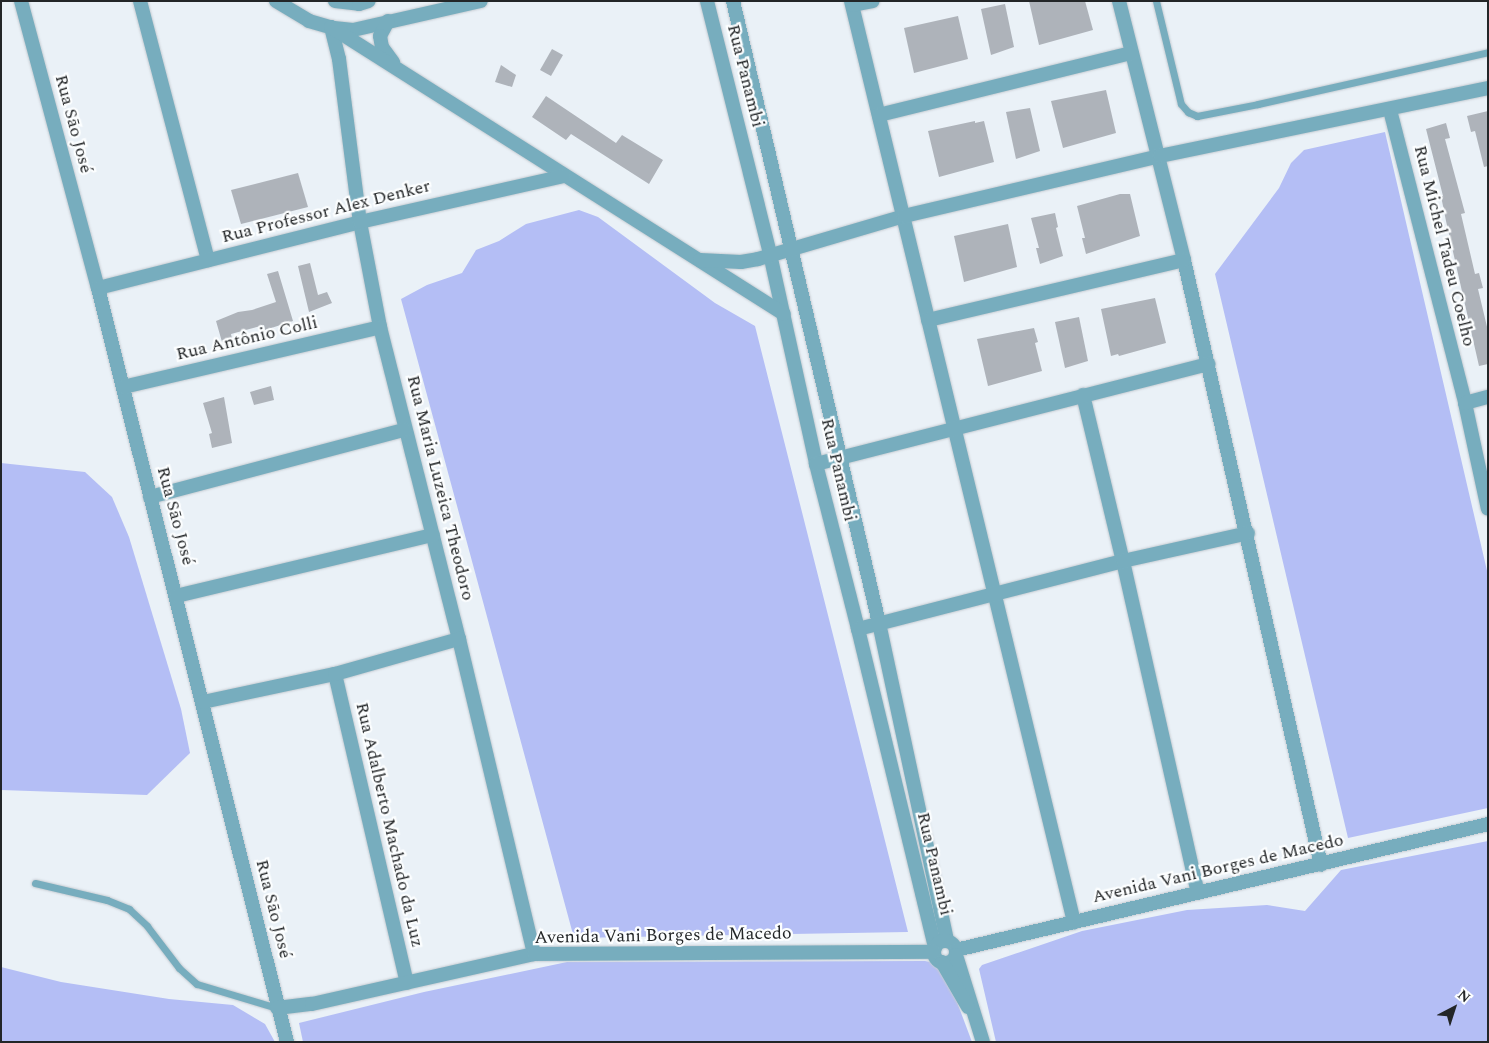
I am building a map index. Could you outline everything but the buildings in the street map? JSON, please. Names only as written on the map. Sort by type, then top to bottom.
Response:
[{"type":"street","name":"Rua São José","points":[[21,1],[98,288],[287,1042]]},
{"type":"street","points":[[140,1],[208,260]]},
{"type":"street","points":[[276,1],[309,21],[353,30],[481,1]]},
{"type":"street","points":[[335,1],[359,4],[369,1]]},
{"type":"street","name":"Rua Panambi","points":[[707,1],[770,254],[816,464],[858,628],[954,986],[977,1020],[983,1042]]},
{"type":"street","name":"Rua Panambi","points":[[733,1],[879,623],[945,951]]},
{"type":"street","points":[[873,1],[852,3],[1074,922]]},
{"type":"street","points":[[1119,1],[1160,156],[1248,533],[1321,865]]},
{"type":"street","points":[[388,21],[380,36],[382,47],[397,68]]},
{"type":"street","points":[[331,27],[784,314]]},
{"type":"street","name":"Rua Maria Luzeica Theodoro","points":[[331,27],[339,59],[360,222],[380,327],[404,430],[433,534],[459,639],[534,954]]},
{"type":"street","points":[[879,115],[1132,53]]},
{"type":"street","points":[[700,260],[741,262],[904,216],[1160,156],[1390,110],[1488,88]]},
{"type":"street","name":"Rua Michel Tadeu Coelho","points":[[1390,110],[1464,403],[1488,509]]},
{"type":"street","name":"Rua Professor Alex Denker","points":[[98,288],[360,222],[564,176]]},
{"type":"street","points":[[928,320],[1184,260]]},
{"type":"street","name":"Rua Antônio Colli","points":[[123,387],[380,327]]},
{"type":"street","points":[[816,464],[1208,364]]},
{"type":"street","points":[[1083,395],[1124,561],[1198,893]]},
{"type":"street","points":[[1464,403],[1488,397]]},
{"type":"street","points":[[150,497],[404,430]]},
{"type":"street","points":[[858,628],[1124,561],[1248,533]]},
{"type":"street","points":[[176,596],[433,534]]},
{"type":"street","points":[[203,702],[335,674],[459,639]]},
{"type":"street","name":"Rua Adalberto Machado da Luz","points":[[335,674],[407,983]]},
{"type":"street","name":"Avenida Vani Borges de Macedo","points":[[277,1008],[312,1004],[534,954],[945,951],[1321,865],[1488,824]]},
{"type":"lane","points":[[1156,1],[1181,104],[1188,112],[1197,116],[1488,52]]},
{"type":"lane","points":[[35,883],[107,900],[129,910],[147,926],[179,968],[197,984],[277,1008]]},
{"type":"shaded area","points":[[1385,132],[1488,575],[1488,808],[1348,838],[1215,274],[1279,188],[1291,163],[1304,150]]},
{"type":"shaded area","points":[[579,210],[598,217],[715,303],[755,326],[908,932],[574,938],[401,299],[427,285],[462,273],[476,250],[499,241],[526,224]]},
{"type":"shaded area","points":[[1,463],[85,472],[112,497],[129,537],[181,709],[190,753],[147,795],[1,790]]},
{"type":"shaded area","points":[[1488,841],[1488,1042],[996,1042],[979,969],[982,965],[1082,931],[1187,910],[1267,905],[1305,911],[1341,870]]},
{"type":"shaded area","points":[[925,961],[935,963],[957,1002],[972,1042],[303,1042],[299,1023],[424,992],[567,962]]},
{"type":"shaded area","points":[[1,967],[61,982],[169,999],[233,1005],[265,1024],[275,1042],[1,1042]]}]
